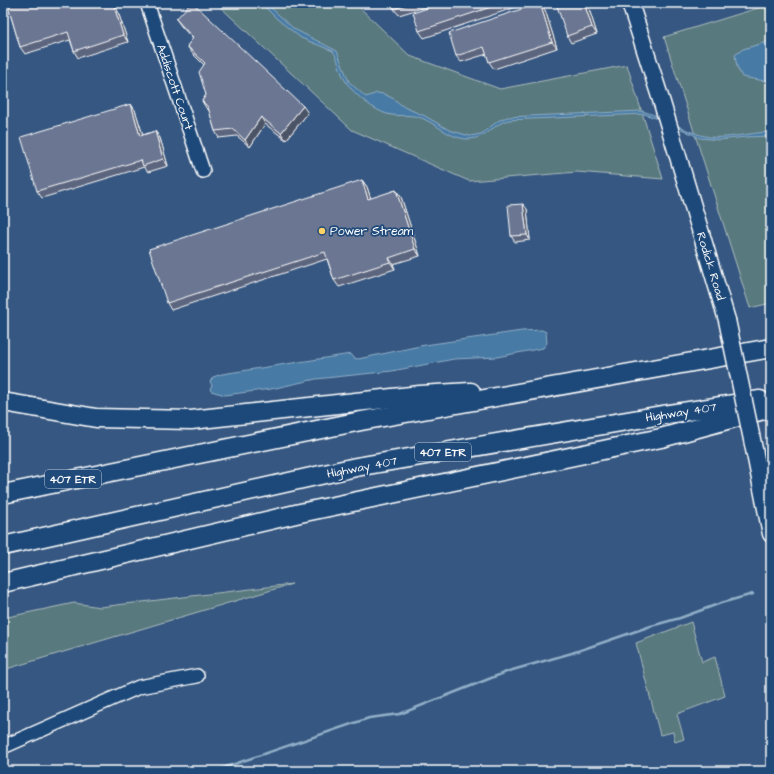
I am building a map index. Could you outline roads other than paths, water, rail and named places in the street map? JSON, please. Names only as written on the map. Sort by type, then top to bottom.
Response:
[{"type":"highway","name":"407 ETR","points":[[3,494],[353,423],[771,348]]},
{"type":"highway","points":[[3,402],[96,418],[191,420],[420,395],[561,386]]},
{"type":"highway","name":"Highway 407","points":[[3,546],[356,467],[771,398]]},
{"type":"highway","points":[[3,583],[300,513],[661,438],[771,408]]},
{"type":"highway","points":[[3,587],[61,570]]},
{"type":"main road","name":"Rodick Road","points":[[630,3],[662,103],[727,320],[771,534]]},
{"type":"street","name":"Addiscott Court","points":[[146,3],[203,171]]},
{"type":"street","points":[[3,746],[140,688],[197,676]]},
{"type":"water","points":[[261,3],[266,3],[294,29],[337,51],[349,82],[366,97],[377,93],[384,94],[394,99],[404,107],[425,116],[449,130],[470,136],[481,134],[498,121],[507,117],[642,111],[692,132],[709,137],[768,132],[771,133],[771,136],[719,140],[700,138],[667,122],[644,114],[508,120],[481,136],[464,139],[452,135],[426,120],[415,116],[397,116],[381,112],[374,108],[349,86],[333,51],[301,38],[277,19]]},
{"type":"water","points":[[770,41],[771,76],[765,81],[742,77],[737,67],[735,55],[743,49]]},
{"type":"water","points":[[542,330],[546,332],[547,343],[543,348],[497,357],[454,359],[392,371],[316,379],[271,389],[225,395],[211,391],[210,389],[212,385],[210,382],[213,377],[222,374],[351,354],[354,358],[358,359],[425,345],[522,331]]},
{"type":"waterway","points":[[214,771],[369,718],[400,714],[509,671],[572,653],[721,603],[753,594]]},
{"type":"place","name":"Power Stream","points":[[322,231]]}]
